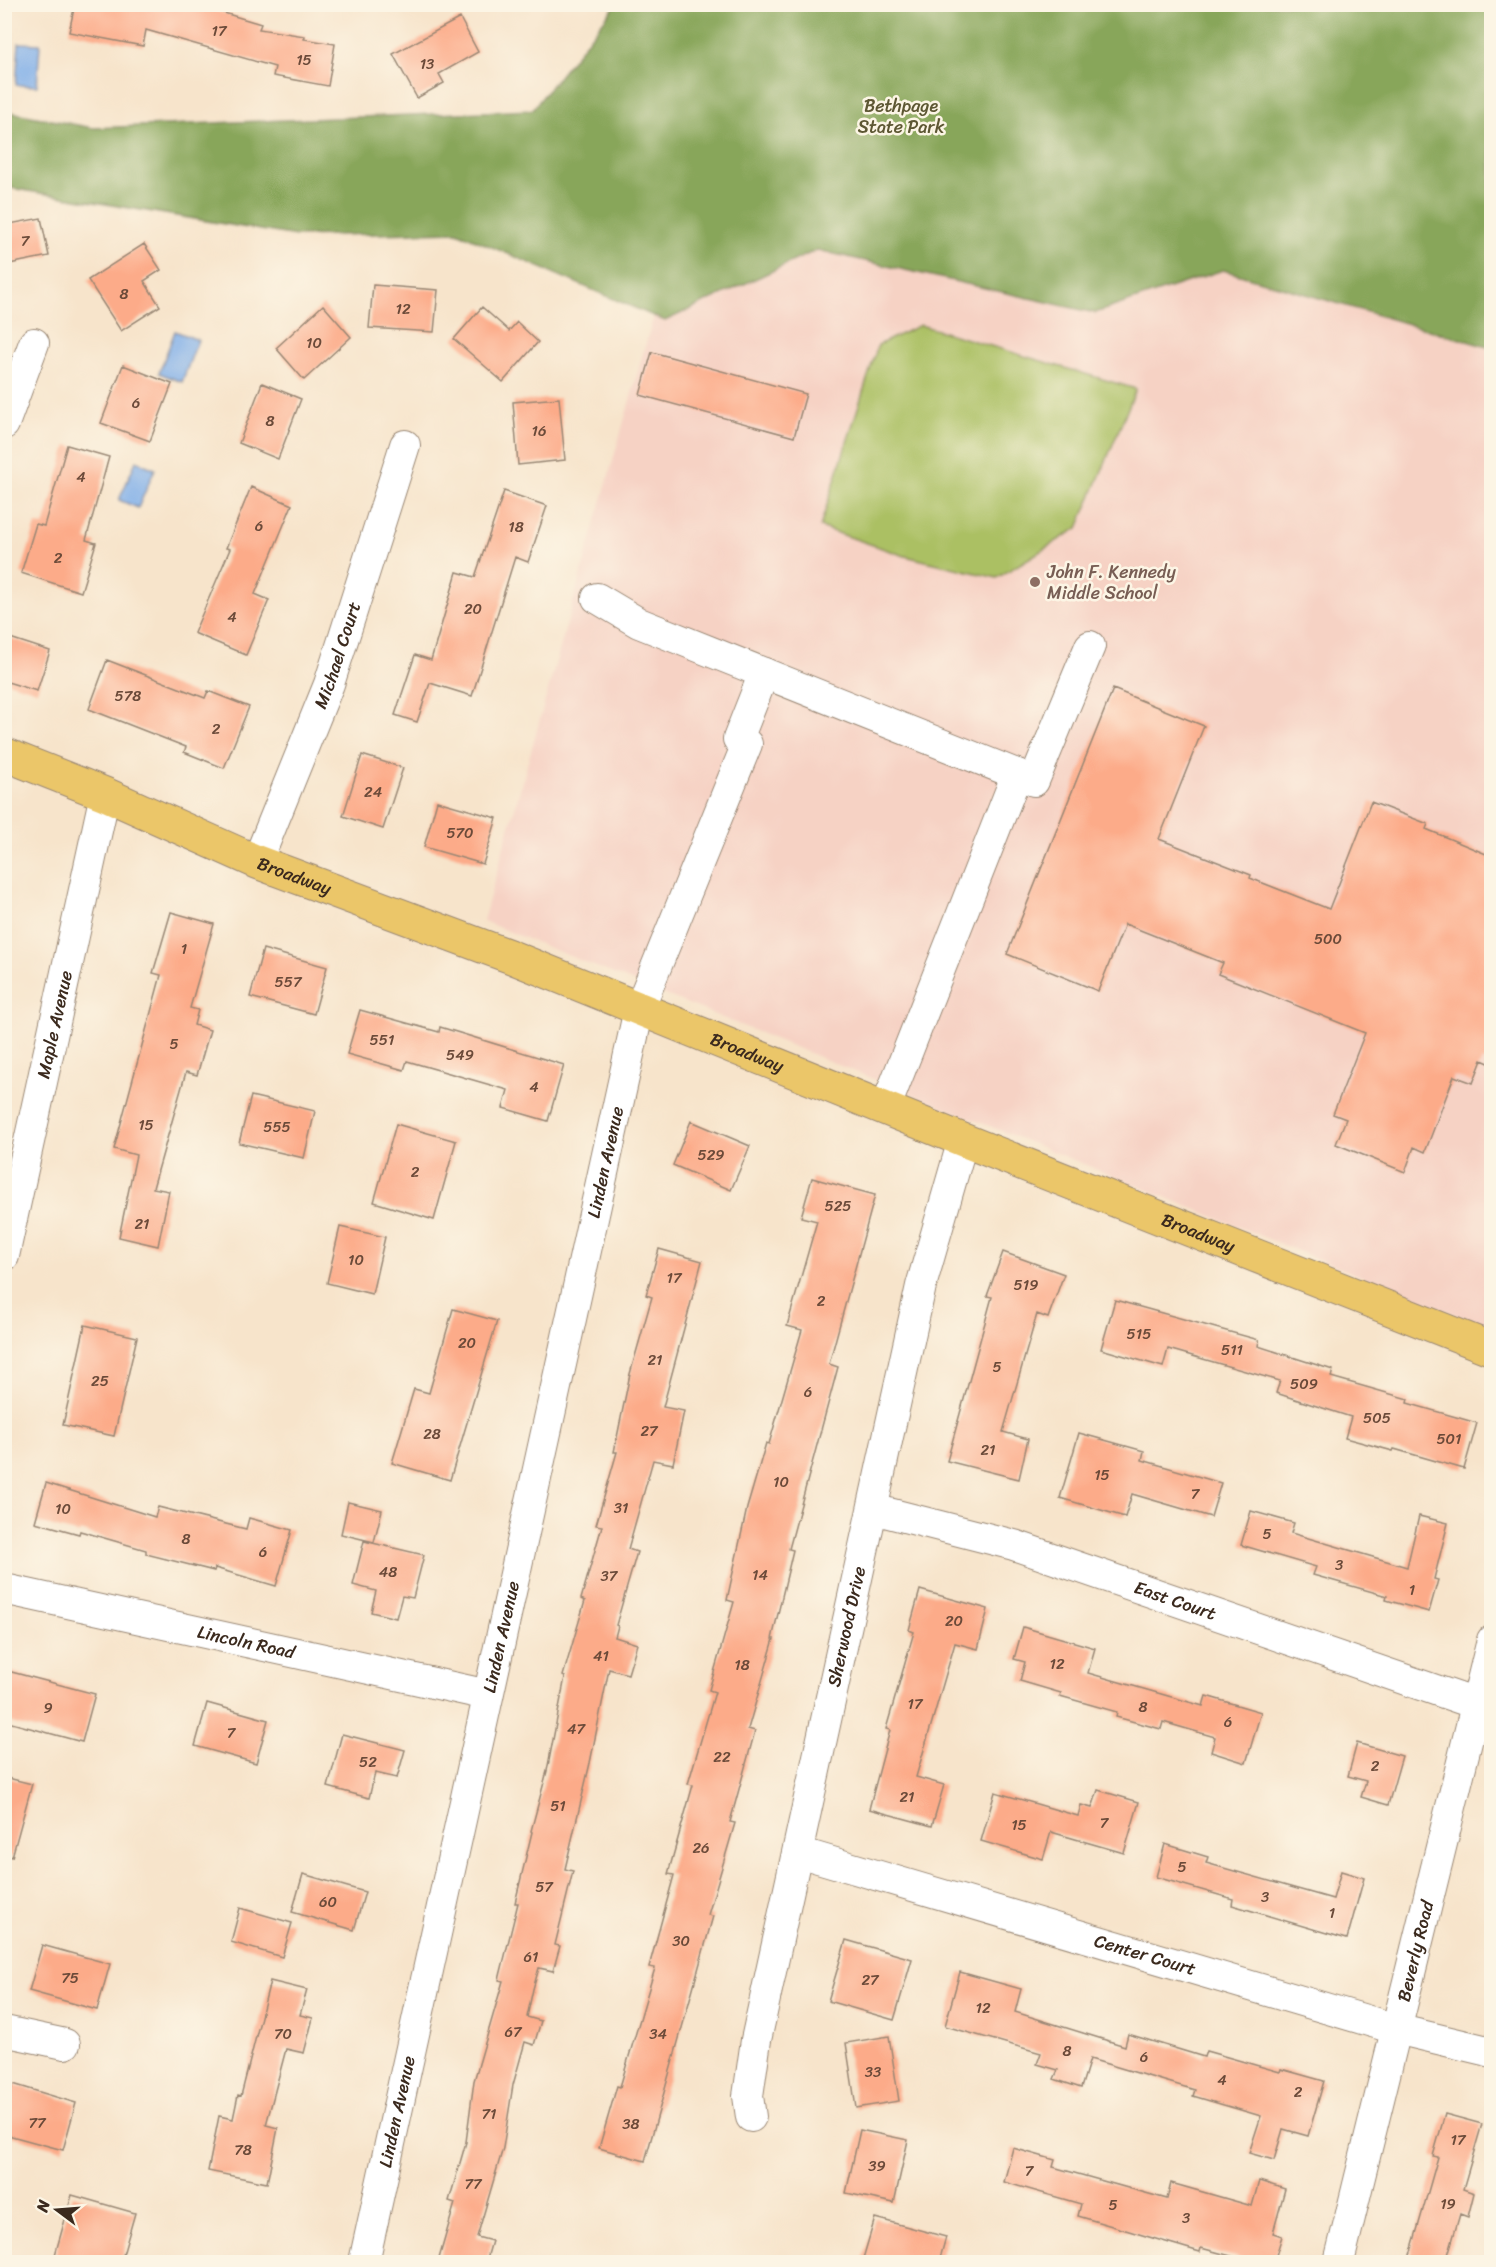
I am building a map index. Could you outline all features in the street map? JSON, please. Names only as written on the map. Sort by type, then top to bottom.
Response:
[{"type":"main road","name":"Broadway","points":[[4,754],[105,794],[257,862],[509,956],[963,1140],[1491,1349]]},
{"type":"street","points":[[4,424],[34,343]]},
{"type":"street","name":"Michael Court","points":[[257,862],[329,684],[405,445]]},
{"type":"street","points":[[597,598],[639,623],[1034,781],[1090,646]]},
{"type":"street","name":"Linden Avenue","points":[[364,2262],[639,1010],[747,744],[738,739],[764,673]]},
{"type":"street","points":[[885,1108],[1017,774]]},
{"type":"street","name":"Maple Avenue","points":[[4,1256],[105,794]]},
{"type":"street","name":"Sherwood Drive","points":[[751,2117],[748,2096],[752,2058],[921,1286],[963,1140]]},
{"type":"street","name":"East Court","points":[[873,1509],[1014,1545],[1476,1704]]},
{"type":"street","name":"Lincoln Road","points":[[4,1589],[488,1695]]},
{"type":"street","name":"Beverly Road","points":[[1339,2262],[1491,1640]]},
{"type":"street","name":"Center Court","points":[[798,1852],[1396,2029],[1491,2052]]},
{"type":"street","points":[[4,2031],[65,2044]]},
{"type":"shaded area","name":"John F. Kennedy Middle School","points":[[1491,181],[1491,1329],[483,921],[674,244]]},
{"type":"green space","name":"Bethpage State Park","points":[[616,5],[1491,5],[1491,348],[1223,270],[1095,313],[817,250],[665,321],[457,232],[296,236],[5,187],[5,111],[93,128],[532,110]]},
{"type":"green space","points":[[920,325],[1136,389],[1078,528],[997,578],[905,556],[820,527],[878,345]]},
{"type":"water","points":[[19,43],[40,44],[37,86],[16,85]]},
{"type":"water","points":[[175,331],[198,340],[182,382],[159,373]]},
{"type":"water","points":[[136,461],[155,469],[138,508],[119,500]]},
{"type":"building","points":[[75,4],[194,4],[261,24],[259,29],[305,36],[304,39],[335,44],[328,86],[273,76],[275,67],[146,30],[143,46],[69,32]]},
{"type":"building","points":[[460,18],[478,52],[439,74],[444,83],[417,98],[393,54]]},
{"type":"building","points":[[41,218],[49,256],[4,265],[4,225]]},
{"type":"building","points":[[144,244],[161,270],[144,281],[160,306],[121,331],[88,280]]},
{"type":"building","points":[[373,285],[438,290],[434,332],[369,328]]},
{"type":"building","points":[[323,305],[351,337],[304,380],[276,348]]},
{"type":"building","points":[[482,307],[509,331],[517,322],[538,342],[503,382],[454,339]]},
{"type":"building","points":[[652,352],[806,394],[794,437],[640,395]]},
{"type":"building","points":[[123,365],[172,384],[150,441],[101,423]]},
{"type":"building","points":[[262,383],[301,399],[278,459],[239,443]]},
{"type":"building","points":[[559,398],[565,460],[518,465],[513,402]]},
{"type":"building","points":[[67,445],[109,457],[86,540],[96,543],[81,592],[21,573],[36,524],[44,526]]},
{"type":"building","points":[[251,487],[292,505],[255,594],[269,600],[246,655],[194,633],[230,549],[226,548]]},
{"type":"building","points":[[504,491],[547,506],[528,562],[515,557],[472,696],[430,683],[417,722],[395,715],[415,655],[431,660],[457,572],[475,577]]},
{"type":"building","points":[[4,636],[50,651],[37,691],[4,681]]},
{"type":"building","points":[[107,660],[205,698],[208,691],[249,707],[224,768],[184,752],[186,747],[89,709]]},
{"type":"building","points":[[1113,689],[1204,726],[1159,839],[1329,909],[1371,802],[1428,824],[1426,829],[1491,856],[1491,1064],[1482,1060],[1473,1083],[1454,1076],[1425,1152],[1414,1147],[1405,1172],[1336,1144],[1346,1119],[1333,1114],[1365,1033],[1218,974],[1223,963],[1125,924],[1098,991],[1007,954]]},
{"type":"building","points":[[362,755],[403,768],[383,829],[343,816]]},
{"type":"building","points":[[437,801],[497,818],[483,864],[424,847]]},
{"type":"building","points":[[171,912],[214,924],[190,1008],[198,1010],[194,1025],[210,1030],[197,1075],[186,1072],[153,1188],[169,1191],[158,1246],[119,1237],[136,1155],[114,1149],[161,975],[153,973]]},
{"type":"building","points":[[263,949],[327,967],[314,1014],[250,997]]},
{"type":"building","points":[[360,1010],[439,1032],[440,1027],[564,1065],[548,1121],[503,1108],[508,1090],[407,1061],[404,1070],[347,1054]]},
{"type":"building","points":[[251,1096],[315,1111],[304,1158],[239,1143]]},
{"type":"building","points":[[691,1121],[750,1146],[731,1190],[673,1165]]},
{"type":"building","points":[[396,1124],[456,1141],[434,1220],[374,1202]]},
{"type":"building","points":[[812,1178],[875,1195],[829,1364],[838,1367],[789,1549],[793,1550],[772,1639],[774,1639],[748,1729],[755,1731],[730,1822],[735,1823],[708,1915],[713,1916],[645,2161],[599,2148],[617,2086],[620,2087],[655,1968],[649,1967],[674,1875],[668,1874],[693,1785],[688,1784],[715,1692],[709,1690],[734,1602],[727,1600],[747,1508],[766,1443],[769,1444],[802,1330],[787,1326],[817,1221],[801,1217]]},
{"type":"building","points":[[340,1227],[385,1237],[372,1294],[327,1283]]},
{"type":"building","points":[[659,1249],[702,1261],[663,1407],[684,1411],[673,1464],[653,1460],[628,1549],[637,1552],[616,1625],[618,1626],[615,1637],[637,1644],[628,1674],[609,1669],[565,1869],[573,1871],[555,1945],[560,1946],[553,1971],[539,1968],[533,1989],[527,2017],[541,2021],[534,2045],[525,2042],[513,2085],[503,2148],[477,2237],[492,2241],[486,2262],[438,2262],[455,2203],[449,2201],[466,2142],[474,2081],[503,1981],[499,1980],[518,1903],[515,1903],[531,1831],[547,1771],[565,1677],[563,1676],[585,1601],[581,1599],[602,1526],[596,1525],[617,1452],[614,1452],[630,1374],[652,1297],[646,1295]]},
{"type":"building","points":[[1003,1252],[1064,1274],[1048,1318],[1037,1314],[1003,1432],[1028,1439],[1019,1479],[947,1461],[992,1297],[987,1296]]},
{"type":"building","points":[[1115,1300],[1259,1340],[1258,1346],[1333,1370],[1331,1377],[1408,1399],[1407,1403],[1477,1423],[1464,1469],[1345,1438],[1351,1417],[1276,1393],[1280,1381],[1168,1349],[1163,1367],[1101,1349]]},
{"type":"building","points":[[453,1309],[497,1321],[450,1480],[392,1463],[414,1389],[429,1393]]},
{"type":"building","points":[[85,1325],[137,1337],[114,1436],[63,1425]]},
{"type":"building","points":[[1079,1433],[1144,1451],[1142,1460],[1221,1483],[1211,1517],[1132,1494],[1125,1517],[1060,1498]]},
{"type":"building","points":[[46,1483],[155,1517],[158,1507],[246,1529],[249,1518],[292,1530],[276,1586],[215,1568],[214,1571],[146,1554],[146,1550],[80,1531],[79,1534],[35,1522]]},
{"type":"building","points":[[348,1502],[382,1510],[374,1542],[341,1534]]},
{"type":"building","points":[[1251,1511],[1294,1523],[1291,1533],[1407,1567],[1419,1516],[1448,1523],[1434,1579],[1438,1580],[1429,1612],[1386,1600],[1387,1596],[1313,1575],[1316,1567],[1241,1545]]},
{"type":"building","points":[[364,1541],[424,1555],[413,1598],[402,1596],[396,1618],[371,1612],[376,1591],[353,1585]]},
{"type":"building","points":[[920,1590],[988,1609],[978,1649],[955,1643],[916,1777],[944,1785],[932,1826],[869,1809],[890,1730],[886,1729],[914,1632],[909,1630]]},
{"type":"building","points":[[1023,1627],[1095,1648],[1088,1673],[1203,1706],[1206,1696],[1261,1712],[1246,1763],[1211,1752],[1215,1737],[1163,1722],[1161,1729],[1116,1717],[1117,1712],[1060,1696],[1061,1693],[1020,1681],[1025,1662],[1014,1659]]},
{"type":"building","points":[[4,1670],[95,1694],[82,1742],[4,1721]]},
{"type":"building","points":[[207,1703],[268,1720],[256,1763],[195,1746]]},
{"type":"building","points":[[342,1734],[405,1750],[397,1778],[375,1773],[369,1798],[328,1787]]},
{"type":"building","points":[[1357,1743],[1402,1756],[1388,1805],[1361,1797],[1366,1781],[1348,1776]]},
{"type":"building","points":[[4,1777],[32,1784],[12,1857],[4,1856]]},
{"type":"building","points":[[1098,1790],[1139,1802],[1124,1853],[1051,1832],[1043,1859],[981,1841],[995,1792],[1078,1816],[1081,1805],[1092,1808]]},
{"type":"building","points":[[1165,1844],[1208,1857],[1206,1863],[1333,1899],[1341,1871],[1364,1878],[1347,1939],[1232,1905],[1233,1899],[1156,1877]]},
{"type":"building","points":[[303,1874],[365,1892],[354,1930],[292,1912]]},
{"type":"building","points":[[240,1908],[292,1923],[282,1957],[231,1942]]},
{"type":"building","points":[[846,1940],[912,1959],[894,2020],[828,2001]]},
{"type":"building","points":[[42,1945],[110,1964],[97,2010],[29,1991]]},
{"type":"building","points":[[960,1972],[1021,1989],[1015,2012],[1125,2046],[1128,2034],[1204,2057],[1206,2051],[1280,2072],[1281,2069],[1324,2081],[1308,2136],[1283,2129],[1274,2160],[1249,2153],[1261,2116],[1193,2096],[1195,2090],[1090,2059],[1081,2088],[1054,2079],[1058,2070],[1037,2064],[1041,2053],[945,2026]]},
{"type":"building","points":[[270,1981],[307,1990],[300,2015],[313,2018],[304,2053],[286,2049],[266,2125],[278,2128],[267,2183],[208,2171],[219,2116],[233,2119],[238,2095],[241,2096]]},
{"type":"building","points":[[889,2036],[899,2101],[856,2108],[846,2043]]},
{"type":"building","points":[[13,2084],[76,2103],[63,2150],[4,2134],[4,2112]]},
{"type":"building","points":[[1445,2114],[1482,2124],[1463,2189],[1474,2193],[1468,2217],[1460,2214],[1446,2262],[1408,2262],[1438,2157],[1433,2156]]},
{"type":"building","points":[[860,2130],[908,2140],[894,2203],[846,2193]]},
{"type":"building","points":[[1013,2148],[1055,2160],[1053,2167],[1167,2199],[1171,2183],[1252,2206],[1259,2181],[1285,2189],[1273,2233],[1282,2236],[1274,2262],[1253,2262],[1201,2248],[1200,2252],[1078,2216],[1081,2204],[1004,2182]]},
{"type":"building","points":[[72,2195],[135,2213],[121,2262],[53,2262]]},
{"type":"building","points":[[875,2218],[946,2237],[939,2262],[862,2262]]},
{"type":"place","name":"John F. Kennedy Middle School","points":[[1035,582]]}]
